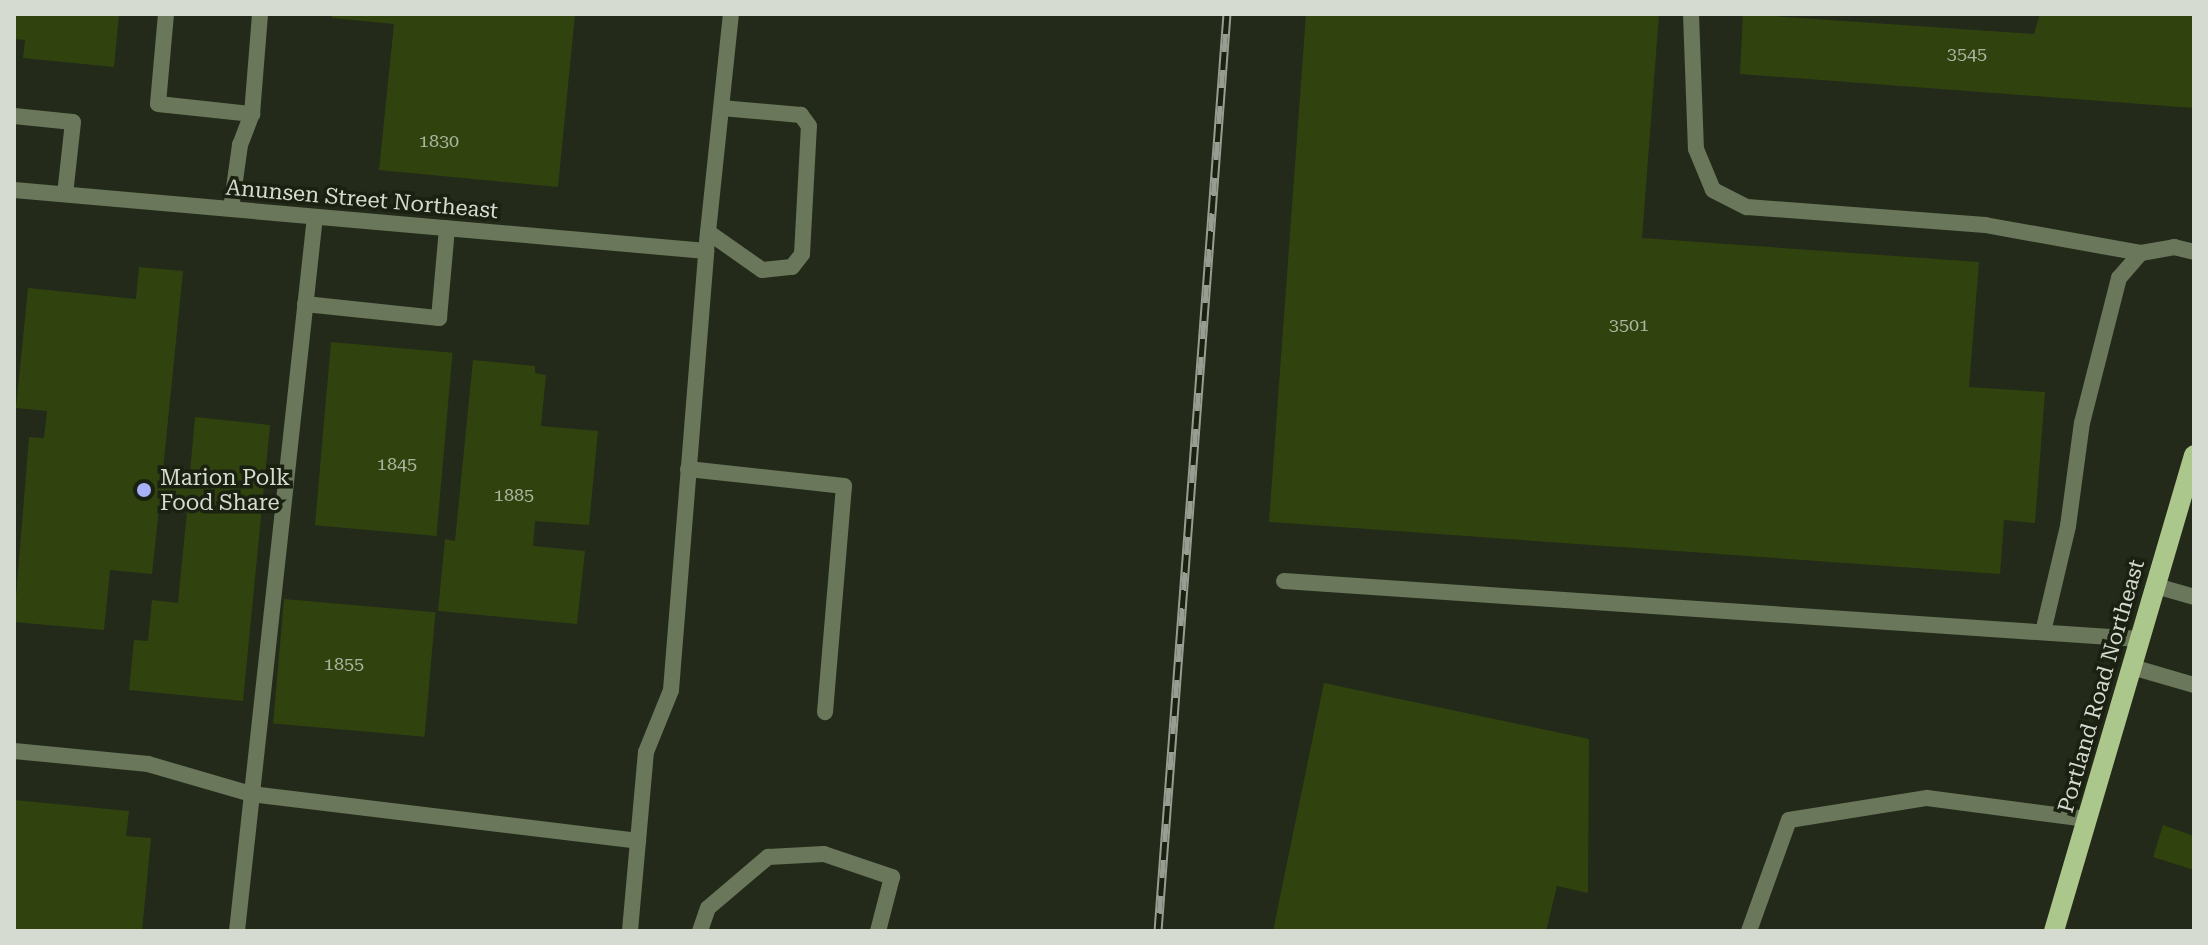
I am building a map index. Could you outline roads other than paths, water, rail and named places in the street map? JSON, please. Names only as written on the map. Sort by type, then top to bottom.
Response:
[{"type":"main road","name":"Portland Road Northeast","points":[[2054,931],[2194,455]]},
{"type":"street","points":[[166,14],[158,104],[252,114]]},
{"type":"street","points":[[231,209],[240,145],[252,114],[260,14]]},
{"type":"street","points":[[630,931],[646,752],[671,690],[706,251],[731,14]]},
{"type":"street","points":[[1691,14],[1696,149],[1713,190],[1747,207],[1985,225],[2141,253],[2174,247],[2194,252]]},
{"type":"street","points":[[708,232],[762,270],[792,267],[802,254],[809,126],[801,115],[721,108]]},
{"type":"street","points":[[14,116],[73,122],[65,194]]},
{"type":"street","name":"Anunsen Street Northeast","points":[[14,190],[706,251]]},
{"type":"street","points":[[237,931],[315,217]]},
{"type":"street","points":[[305,304],[439,318],[447,228]]},
{"type":"street","points":[[2043,632],[2068,526],[2082,423],[2119,278],[2141,253]]},
{"type":"street","points":[[688,469],[844,486],[825,712]]},
{"type":"street","points":[[1284,581],[2140,639]]},
{"type":"street","points":[[2156,586],[2194,597]]},
{"type":"street","points":[[2132,667],[2194,685]]},
{"type":"street","points":[[14,751],[148,764],[251,794],[638,841]]},
{"type":"street","points":[[1749,931],[1789,820],[1927,798],[2087,819]]},
{"type":"street","points":[[700,931],[708,908],[768,857],[824,854],[892,877],[878,931]]},
{"type":"railway","points":[[1158,931],[1227,14]]},
{"type":"place","name":"Marion Polk Food Share","points":[[144,490]]}]
